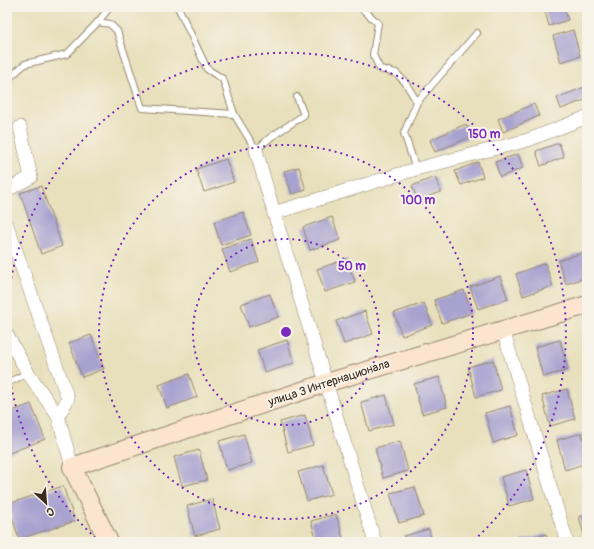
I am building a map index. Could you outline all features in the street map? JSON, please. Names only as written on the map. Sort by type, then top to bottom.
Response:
[{"type":"main road","name":"улица 3 Интернационала","points":[[72,468],[326,383],[587,305]]},
{"type":"main road","points":[[72,468],[109,542]]},
{"type":"street","points":[[274,213],[416,169],[528,140],[587,117]]},
{"type":"street","points":[[7,190],[31,177],[20,127]]},
{"type":"street","points":[[256,150],[375,542]]},
{"type":"street","points":[[7,226],[68,399],[58,416]]},
{"type":"street","points":[[503,330],[568,542]]},
{"type":"street","points":[[7,335],[28,373],[58,416],[72,468]]},
{"type":"lane","points":[[7,80],[25,64],[67,54],[98,22],[110,7]]},
{"type":"lane","points":[[178,7],[207,69],[223,79],[234,114],[256,150],[271,137],[304,115],[297,97]]},
{"type":"lane","points":[[360,7],[378,23],[373,55],[380,69],[396,73],[405,82],[417,102]]},
{"type":"lane","points":[[98,22],[110,24],[117,31],[142,108],[234,114]]},
{"type":"lane","points":[[416,169],[404,133],[417,102],[477,33]]},
{"type":"lane","points":[[7,383],[28,373]]},
{"type":"building","points":[[544,7],[564,7],[568,20],[549,26]]},
{"type":"building","points":[[573,30],[580,56],[561,62],[553,36]]},
{"type":"building","points":[[587,86],[587,99],[561,109],[557,98]]},
{"type":"building","points":[[534,104],[539,116],[503,132],[498,119]]},
{"type":"building","points":[[466,124],[471,137],[435,152],[430,140]]},
{"type":"building","points":[[559,143],[564,157],[541,166],[536,151]]},
{"type":"building","points":[[518,154],[523,168],[500,177],[495,162]]},
{"type":"building","points":[[226,159],[234,182],[204,192],[196,169]]},
{"type":"building","points":[[478,162],[483,177],[461,185],[455,171]]},
{"type":"building","points":[[299,167],[306,190],[292,194],[284,171]]},
{"type":"building","points":[[435,177],[441,192],[418,200],[412,186]]},
{"type":"building","points":[[41,186],[62,246],[41,254],[20,193]]},
{"type":"building","points":[[243,212],[251,235],[221,245],[214,222]]},
{"type":"building","points":[[332,217],[340,240],[310,250],[303,227]]},
{"type":"building","points":[[251,239],[259,262],[230,272],[222,249]]},
{"type":"building","points":[[587,251],[587,277],[566,284],[558,261]]},
{"type":"building","points":[[347,259],[355,282],[325,292],[317,269]]},
{"type":"building","points":[[545,263],[553,286],[523,296],[516,274]]},
{"type":"building","points":[[500,276],[508,299],[478,309],[470,287]]},
{"type":"building","points":[[464,290],[472,313],[442,323],[434,300]]},
{"type":"building","points":[[270,294],[278,317],[249,327],[241,304]]},
{"type":"building","points":[[424,303],[432,325],[402,336],[394,313]]},
{"type":"building","points":[[365,311],[373,334],[344,344],[336,321]]},
{"type":"building","points":[[91,335],[104,369],[82,377],[69,343]]},
{"type":"building","points":[[287,340],[294,363],[265,373],[257,350]]},
{"type":"building","points":[[560,340],[568,370],[543,377],[535,347]]},
{"type":"building","points":[[493,360],[501,390],[476,397],[468,367]]},
{"type":"building","points":[[189,374],[197,397],[167,408],[159,385]]},
{"type":"building","points":[[439,377],[447,407],[422,414],[414,384]]},
{"type":"building","points":[[567,389],[575,419],[550,426],[542,396]]},
{"type":"building","points":[[386,395],[394,424],[369,431],[361,402]]},
{"type":"building","points":[[31,404],[45,439],[7,454],[7,413]]},
{"type":"building","points":[[510,406],[518,435],[493,443],[485,413]]},
{"type":"building","points":[[305,415],[313,445],[288,452],[280,422]]},
{"type":"building","points":[[582,433],[587,452],[587,463],[565,470],[557,440]]},
{"type":"building","points":[[244,434],[252,463],[227,470],[219,441]]},
{"type":"building","points":[[400,441],[408,471],[383,478],[375,448]]},
{"type":"building","points":[[199,450],[207,480],[182,486],[174,457]]},
{"type":"building","points":[[323,465],[332,494],[307,501],[298,472]]},
{"type":"building","points":[[526,470],[534,499],[509,506],[501,477]]},
{"type":"building","points":[[63,486],[75,521],[19,539],[8,504]]},
{"type":"building","points":[[415,487],[424,516],[399,523],[390,493]]},
{"type":"building","points":[[212,499],[220,529],[195,536],[187,506]]},
{"type":"building","points":[[336,514],[344,542],[317,542],[311,521]]},
{"type":"building","points":[[587,515],[587,542],[586,542],[579,517]]},
{"type":"building","points":[[429,529],[432,542],[405,542],[404,536]]},
{"type":"building","points":[[546,534],[548,542],[521,542],[521,541]]}]
